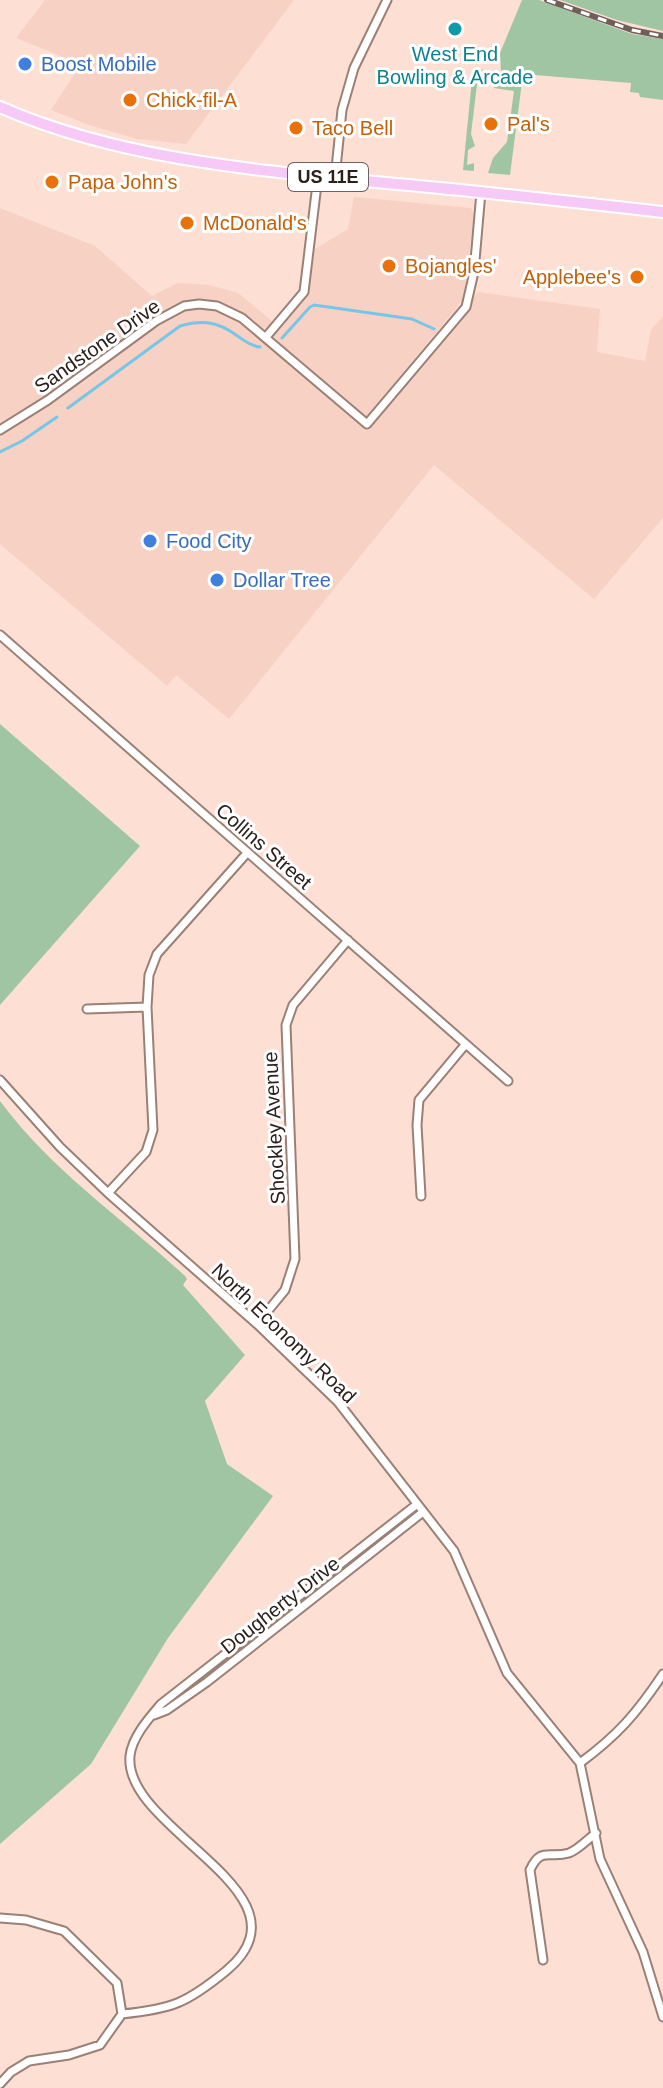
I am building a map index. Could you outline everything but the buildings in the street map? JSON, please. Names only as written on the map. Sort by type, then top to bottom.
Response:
[{"type":"main road","name":"US 11E","points":[[0,107],[94,141],[140,152],[335,178],[663,212]]},
{"type":"street","points":[[335,178],[342,110],[354,68],[387,0]]},
{"type":"street","points":[[266,337],[304,292],[318,176]]},
{"type":"street","name":"Sandstone Drive","points":[[0,430],[35,409],[156,321],[184,306],[217,306],[242,318],[367,424],[466,307],[474,272],[481,192]]},
{"type":"street","name":"Collins Street","points":[[0,635],[508,1081]]},
{"type":"street","points":[[108,1193],[146,1152],[153,1130],[147,1007],[149,975],[157,954],[247,853]]},
{"type":"street","name":"Shockley Avenue","points":[[257,1324],[285,1290],[295,1259],[286,1025],[293,1005],[348,940]]},
{"type":"street","points":[[87,1009],[147,1007]]},
{"type":"street","points":[[421,1196],[417,1125],[419,1100],[465,1045]]},
{"type":"street","name":"North Economy Road","points":[[0,1080],[60,1147],[108,1193],[257,1324],[338,1402],[454,1551],[507,1673],[580,1763]]},
{"type":"street","name":"Dougherty Drive","points":[[122,2014],[165,2008],[198,1994],[235,1963],[248,1946],[251,1919],[243,1899],[222,1872],[157,1814],[141,1794],[130,1756],[137,1736],[161,1704],[416,1505]]},
{"type":"street","name":"Dougherty Drive","points":[[152,1716],[186,1697],[423,1512]]},
{"type":"street","points":[[318,1582],[325,1590]]},
{"type":"street","points":[[663,1674],[639,1711],[608,1742],[580,1763],[600,1859],[643,1952],[663,2017]]},
{"type":"street","points":[[543,1960],[530,1870],[535,1859],[542,1855],[571,1853],[596,1833]]},
{"type":"street","points":[[0,1918],[26,1920],[64,1931],[117,1983],[122,2014],[100,2045],[69,2055],[29,2061],[11,2072],[0,2084]]},
{"type":"shaded area","points":[[45,0],[294,0],[186,144],[137,139],[51,110],[81,64],[16,38]]},
{"type":"shaded area","points":[[354,197],[471,208],[474,215],[463,300],[371,411],[374,415],[478,292],[600,309],[597,352],[645,361],[651,330],[663,316],[663,518],[594,599],[434,465],[229,719],[176,675],[167,686],[0,544],[0,208],[95,246],[152,296],[178,283],[209,285],[238,293],[277,325],[304,292],[310,252],[348,229]]},
{"type":"green space","points":[[522,0],[539,0],[632,34],[663,39],[663,100],[640,97],[639,93],[630,92],[631,83],[523,74],[510,175],[488,173],[493,158],[507,142],[514,91],[494,88],[495,78],[478,76],[471,134],[475,146],[468,150],[467,165],[474,163],[474,171],[463,170],[473,69],[501,71],[500,53]]},
{"type":"green space","points":[[560,0],[663,0],[663,31],[617,20]]},
{"type":"green space","points":[[0,724],[140,846],[0,1005]]},
{"type":"green space","points":[[0,1101],[65,1172],[185,1276],[187,1279],[183,1285],[245,1355],[205,1401],[227,1464],[273,1496],[168,1638],[91,1764],[0,1844]]},
{"type":"waterway","points":[[282,338],[314,305],[412,319],[434,329]]},
{"type":"waterway","points":[[68,408],[180,326],[216,324],[260,347]]},
{"type":"waterway","points":[[0,452],[57,417]]},
{"type":"railway","points":[[547,0],[632,30],[663,36]]},
{"type":"place","name":"West End Bowling & Arcade","points":[[455,29]]},
{"type":"place","name":"Boost Mobile","points":[[25,64]]},
{"type":"place","name":"Chick-fil-A","points":[[130,100]]},
{"type":"place","name":"Pal's","points":[[491,124]]},
{"type":"place","name":"Taco Bell","points":[[296,128]]},
{"type":"place","name":"Papa John's","points":[[52,182]]},
{"type":"place","name":"McDonald's","points":[[187,223]]},
{"type":"place","name":"Bojangles'","points":[[389,266]]},
{"type":"place","name":"Applebee's","points":[[637,277]]},
{"type":"place","name":"Food City","points":[[150,541]]},
{"type":"place","name":"Dollar Tree","points":[[217,580]]}]
